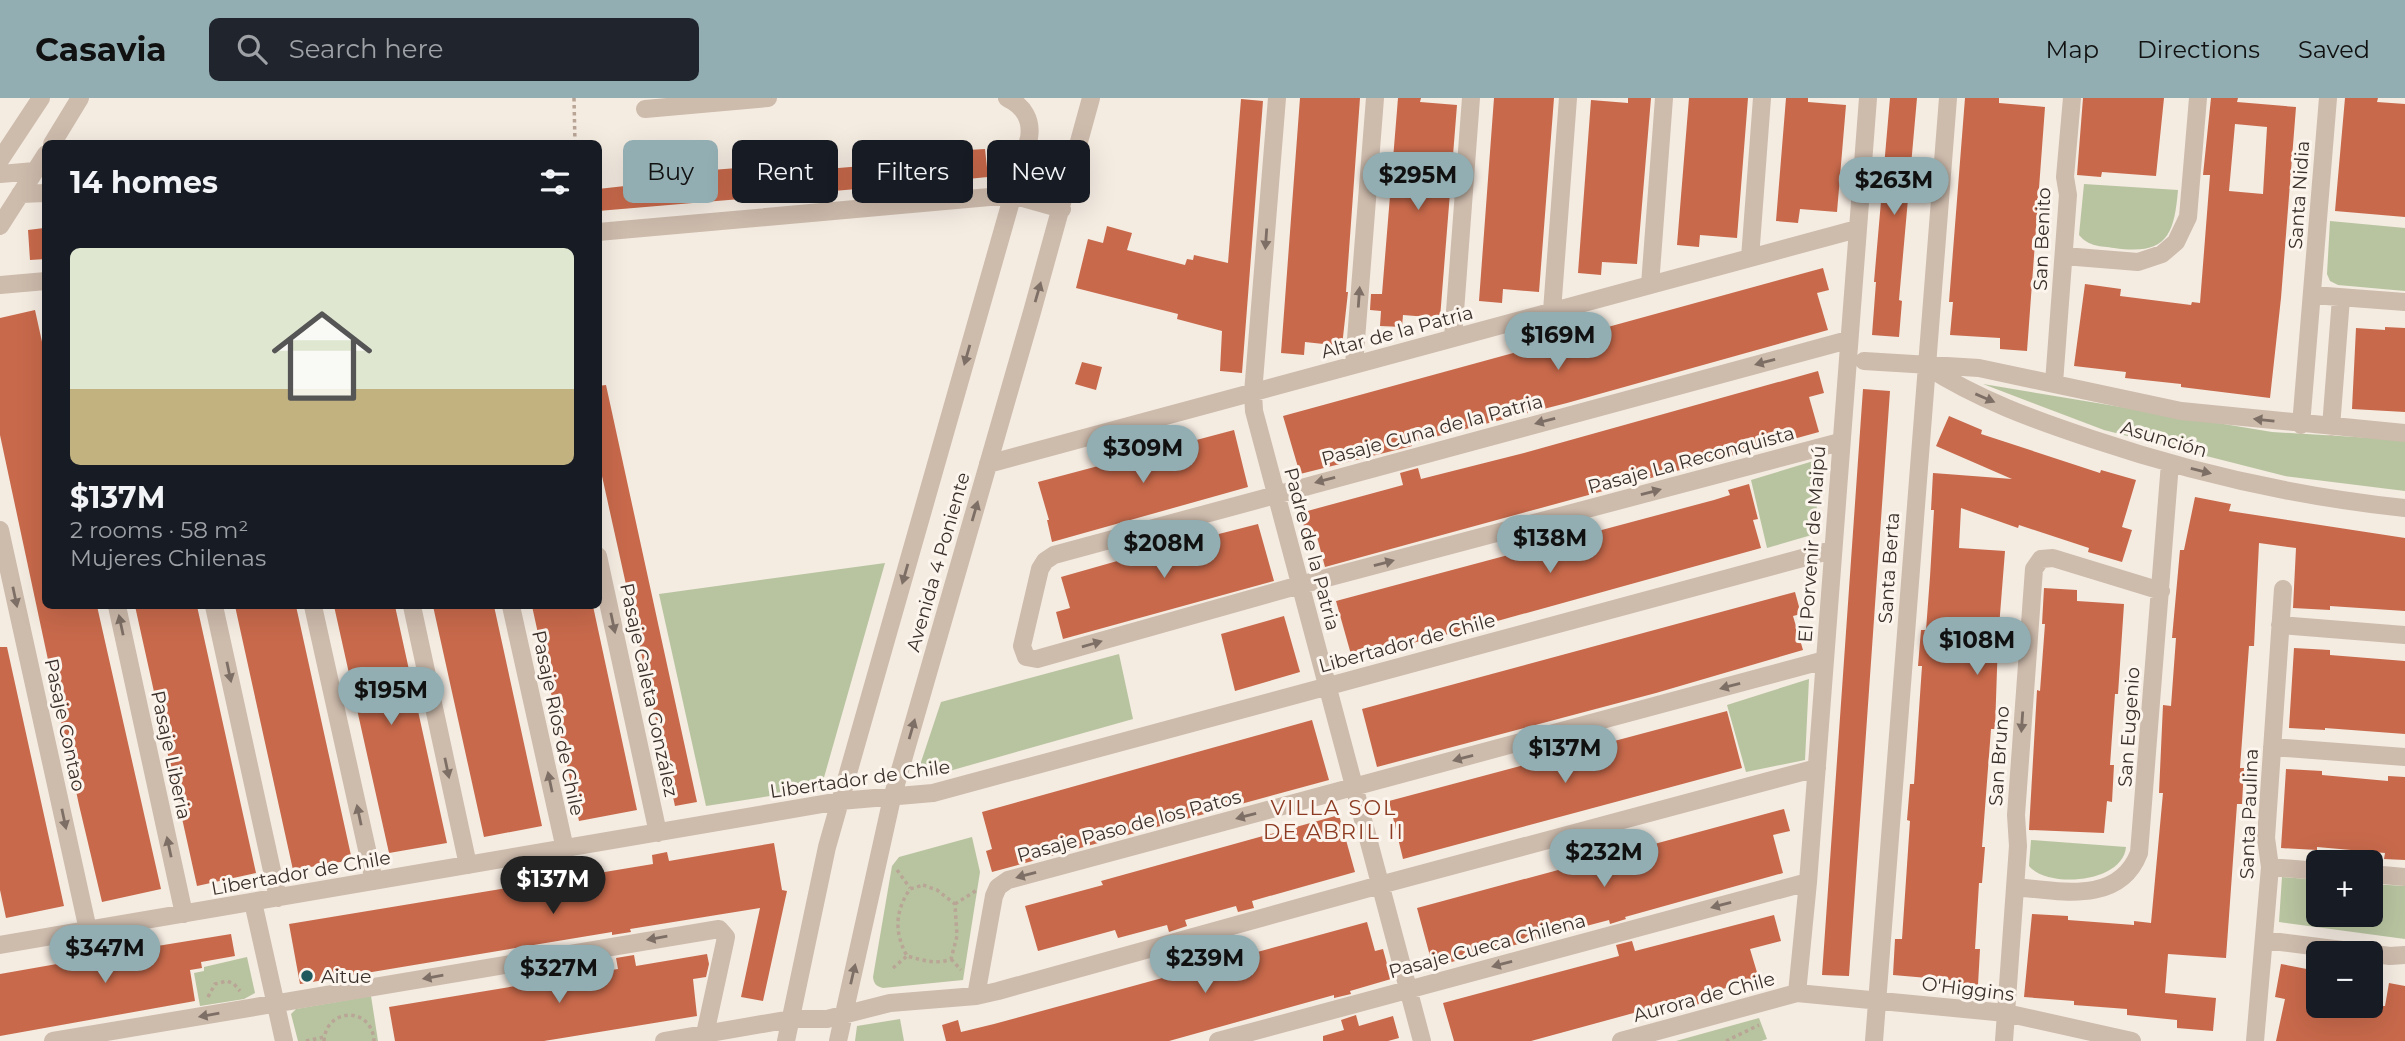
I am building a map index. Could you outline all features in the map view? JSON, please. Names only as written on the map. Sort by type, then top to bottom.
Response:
[{"type":"street","points":[[0,160],[41,98]]},
{"type":"street","points":[[54,140],[80,98]]},
{"type":"street","points":[[645,110],[768,98]]},
{"type":"street","name":"Avenida 4 Poniente","points":[[1007,98],[1018,104],[1027,116],[1030,131],[1028,140]]},
{"type":"street","name":"Avenida 4 Poniente","points":[[838,1041],[892,798],[1062,209],[1091,98]]},
{"type":"street","name":"Padre de la Patria","points":[[1277,98],[1253,393],[1255,421],[1422,1041]]},
{"type":"street","points":[[1354,365],[1375,98]]},
{"type":"street","points":[[1453,338],[1471,98]]},
{"type":"street","points":[[1552,311],[1568,98]]},
{"type":"street","points":[[1650,285],[1664,98]]},
{"type":"street","points":[[1750,258],[1762,98]]},
{"type":"street","name":"El Porvenir de Maipú","points":[[1797,993],[1808,882],[1868,98]]},
{"type":"street","name":"Santa Berta","points":[[1874,1041],[1948,98]]},
{"type":"street","name":"San Benito","points":[[2054,383],[2068,195],[2066,177],[2071,98]]},
{"type":"street","points":[[2064,256],[2138,262],[2162,254],[2176,242],[2188,217],[2198,98]]},
{"type":"street","name":"Santa Nidia","points":[[2301,425],[2328,98]]},
{"type":"street","points":[[0,226],[42,160]]},
{"type":"street","points":[[0,174],[35,171]]},
{"type":"street","points":[[20,194],[42,193]]},
{"type":"street","points":[[602,232],[987,197]]},
{"type":"street","name":"Avenida 4 Poniente","points":[[786,1041],[827,847],[1010,203]]},
{"type":"street","points":[[1041,203],[1062,209]]},
{"type":"street","name":"Altar de la Patria","points":[[988,464],[1857,229]]},
{"type":"street","points":[[0,285],[42,281]]},
{"type":"street","points":[[2313,295],[2405,302]]},
{"type":"street","points":[[2331,427],[2342,298]]},
{"type":"street","name":"Pasaje Cuna de la Patria","points":[[1026,657],[1022,646],[1040,569],[1049,557],[1848,340]]},
{"type":"street","name":"Asunción","points":[[1864,361],[1979,368],[2181,411],[2301,425],[2405,433]]},
{"type":"street","name":"Asunción","points":[[1926,366],[1966,390],[2029,417],[2118,448],[2302,494],[2405,508]]},
{"type":"street","name":"Pasaje La Reconquista","points":[[1026,657],[1037,659],[1300,585],[1840,442]]},
{"type":"street","name":"San Eugenio","points":[[2015,887],[2080,892],[2100,890],[2119,882],[2136,862],[2142,844],[2171,463]]},
{"type":"street","name":"Pasaje Contao","points":[[0,530],[88,930]]},
{"type":"street","name":"Libertador de Chile","points":[[0,944],[840,801],[933,793],[1832,550]]},
{"type":"street","name":"San Bruno","points":[[2004,1041],[2018,846],[2016,815],[2034,569],[2036,564],[2046,557],[2053,558],[2161,591]]},
{"type":"street","name":"Pasaje Caleta González","points":[[602,574],[658,833]]},
{"type":"street","name":"Santa Paulina","points":[[2255,1041],[2270,867],[2266,838],[2283,589]]},
{"type":"street","name":"Pasaje Liberia","points":[[118,609],[184,914]]},
{"type":"street","points":[[215,609],[278,898]]},
{"type":"street","points":[[314,609],[374,881]]},
{"type":"street","points":[[413,609],[468,865]]},
{"type":"street","name":"Pasaje Ríos de Chile","points":[[512,609],[565,849]]},
{"type":"street","points":[[2280,625],[2405,635]]},
{"type":"street","name":"Pasaje Paso de los Patos","points":[[976,996],[994,896],[999,887],[1008,880],[1825,660]]},
{"type":"street","points":[[2272,747],[2405,757]]},
{"type":"street","points":[[668,1041],[791,1019],[827,1019],[890,1003],[976,996],[1816,768]]},
{"type":"street","points":[[2270,867],[2306,869]]},
{"type":"street","points":[[2383,875],[2405,877]]},
{"type":"street","name":"Pasaje Cueca Chilena","points":[[1218,1041],[1808,882]]},
{"type":"street","points":[[253,902],[284,1041]]},
{"type":"street","points":[[53,1041],[719,929],[726,937],[705,1034]]},
{"type":"street","points":[[2264,940],[2390,956],[2405,955]]},
{"type":"street","name":"O'Higgins","points":[[1797,993],[2006,1013],[2130,1041]]},
{"type":"street","name":"Aurora de Chile","points":[[1621,1041],[1797,993]]},
{"type":"path","points":[[574,98],[575,140]]},
{"type":"path","points":[[897,870],[910,889]]},
{"type":"path","points":[[906,956],[898,939],[899,914],[910,889],[923,885],[930,886],[955,904],[957,936],[951,959]]},
{"type":"path","points":[[906,956],[936,963],[951,959]]},
{"type":"path","points":[[893,968],[906,956]]},
{"type":"path","points":[[951,959],[964,974]]},
{"type":"path","points":[[207,1006],[210,990],[221,982],[234,984],[244,999]]},
{"type":"path","points":[[306,1041],[324,1039],[327,1027],[332,1021],[354,1015],[368,1023],[374,1041]]},
{"type":"green space","points":[[2084,184],[2178,190],[2173,220],[2164,240],[2145,249],[2114,248],[2087,242],[2079,235]]},
{"type":"green space","points":[[2330,221],[2405,228],[2405,291],[2338,285],[2330,281],[2327,274]]},
{"type":"green space","points":[[1983,384],[2272,432],[2405,440],[2405,491],[2285,476],[2104,430]]},
{"type":"green space","points":[[1820,459],[1815,534],[1767,548],[1751,480]]},
{"type":"green space","points":[[885,563],[821,788],[706,806],[659,594]]},
{"type":"green space","points":[[1119,654],[1133,719],[928,777],[918,771],[941,702]]},
{"type":"green space","points":[[1809,679],[1805,760],[1746,772],[1727,705]]},
{"type":"green space","points":[[972,837],[980,872],[963,980],[883,988],[877,985],[873,977],[892,866],[899,857]]},
{"type":"green space","points":[[2031,840],[2126,847],[2122,859],[2112,868],[2084,879],[2067,880],[2038,873],[2029,866]]},
{"type":"green space","points":[[2282,877],[2306,879],[2306,926],[2279,922]]},
{"type":"green space","points":[[2383,885],[2405,886],[2405,939],[2316,927],[2383,927]]},
{"type":"green space","points":[[247,957],[255,993],[244,999],[200,1006],[194,973],[204,971],[204,967]]},
{"type":"green space","points":[[371,996],[378,1041],[298,1041],[291,1014],[296,1009]]},
{"type":"green space","points":[[1759,1018],[1767,1039],[1761,1041],[1676,1041]]},
{"type":"green space","points":[[900,1019],[904,1041],[855,1041],[857,1026]]},
{"type":"building","points":[[1300,98],[1360,98],[1342,346],[1305,342],[1304,355],[1281,353]]},
{"type":"building","points":[[1398,98],[1421,98],[1420,102],[1457,105],[1440,318],[1403,315],[1402,327],[1380,326],[1381,311],[1370,310],[1371,294],[1382,294]]},
{"type":"building","points":[[1494,98],[1554,98],[1539,292],[1503,289],[1502,303],[1479,301]]},
{"type":"building","points":[[1628,98],[1651,98],[1637,264],[1602,262],[1601,275],[1578,273],[1591,100],[1628,103]]},
{"type":"building","points":[[1689,98],[1748,98],[1737,238],[1700,235],[1699,247],[1677,245]]},
{"type":"building","points":[[1786,98],[1808,98],[1808,102],[1846,105],[1837,212],[1800,209],[1798,223],[1776,221]]},
{"type":"building","points":[[1890,98],[1917,98],[1899,300],[1902,301],[1899,337],[1872,335]]},
{"type":"building","points":[[1965,98],[1999,98],[1999,103],[2045,107],[2027,351],[2000,349],[2000,338],[1950,335],[1953,302],[1949,302]]},
{"type":"building","points":[[2083,98],[2164,98],[2156,176],[2102,172],[2101,177],[2077,175]]},
{"type":"building","points":[[2211,98],[2238,98],[2237,102],[2296,107],[2270,398],[2125,378],[2126,372],[2074,366],[2085,284],[2121,289],[2120,296],[2191,305],[2192,302],[2200,303],[2210,175],[2203,175]],"holes":[[[2235,124],[2267,127],[2263,194],[2229,191]]]},
{"type":"building","points":[[2345,98],[2378,98],[2377,102],[2405,104],[2405,217],[2335,211]]},
{"type":"building","points":[[1241,99],[1263,101],[1242,373],[1220,371],[1222,331],[1177,319],[1178,314],[1076,288],[1088,239],[1103,243],[1107,226],[1132,233],[1127,250],[1185,265],[1187,259],[1193,260],[1194,255],[1228,263]]},
{"type":"building","points":[[985,149],[987,177],[973,178],[973,150]]},
{"type":"building","points":[[852,167],[852,189],[838,191],[838,168]]},
{"type":"building","points":[[732,168],[732,200],[718,201],[718,169]]},
{"type":"building","points":[[623,186],[623,203],[692,203],[602,211],[602,189]]},
{"type":"building","points":[[42,228],[42,259],[30,260],[28,230]]},
{"type":"building","points":[[1823,268],[1829,290],[1817,293],[1828,330],[1567,403],[1411,443],[1412,446],[1300,474],[1283,416]]},
{"type":"building","points":[[35,310],[42,342],[42,609],[98,609],[161,889],[102,902],[0,435],[0,318]]},
{"type":"building","points":[[2385,327],[2405,328],[2405,412],[2352,409],[2356,328],[2385,330]]},
{"type":"building","points":[[1082,362],[1102,367],[1096,390],[1075,384]]},
{"type":"building","points":[[1818,371],[1824,393],[1809,397],[1819,432],[1325,567],[1317,537],[1308,540],[1300,513],[1403,485],[1400,473],[1418,468],[1421,479]]},
{"type":"building","points":[[606,385],[697,802],[675,806],[602,476],[602,386]]},
{"type":"building","points":[[1863,389],[1890,391],[1849,976],[1822,975]]},
{"type":"building","points":[[1949,416],[1982,430],[1981,434],[2100,473],[2101,470],[2136,480],[2122,527],[2132,530],[2122,562],[2088,552],[2089,548],[1961,508],[1959,548],[2005,551],[1995,729],[1991,729],[1982,847],[1985,847],[1982,883],[1979,883],[1975,949],[1980,949],[1978,985],[1950,984],[1951,980],[1893,975],[1895,939],[1902,939],[1910,821],[1907,820],[1910,784],[1914,784],[1922,666],[1918,666],[1921,630],[1926,630],[1930,577],[1933,473],[2012,479],[1936,446]]},
{"type":"building","points":[[1234,430],[1248,487],[1052,542],[1038,482]]},
{"type":"building","points":[[1749,484],[1758,519],[1753,520],[1761,548],[1465,630],[1352,658],[1336,601],[1714,500],[1730,495],[1728,490]]},
{"type":"building","points":[[2195,497],[2231,504],[2229,511],[2405,538],[2405,611],[2330,606],[2330,610],[2293,608],[2296,548],[2259,543],[2254,646],[2249,646],[2240,768],[2244,768],[2242,804],[2237,804],[2226,958],[2168,954],[2165,993],[2216,998],[2213,1031],[2177,1028],[2177,1020],[2127,1015],[2127,1009],[2074,1005],[2074,1001],[2024,997],[2032,914],[2068,916],[2068,920],[2134,925],[2134,921],[2151,923],[2163,793],[2159,793],[2163,705],[2171,706],[2176,638],[2172,638],[2180,550],[2184,550]]},
{"type":"building","points":[[1258,524],[1274,581],[1063,639],[1056,612],[1070,608],[1061,577]]},
{"type":"building","points":[[2044,588],[2077,590],[2077,601],[2124,604],[2110,765],[2114,765],[2112,802],[2107,801],[2104,833],[2029,830],[2037,690],[2040,691],[2045,624],[2042,624]]},
{"type":"building","points":[[1795,592],[1801,614],[1793,616],[1803,650],[1656,693],[1377,767],[1362,709]]},
{"type":"building","points":[[136,609],[198,609],[256,873],[197,886]]},
{"type":"building","points":[[236,609],[297,609],[352,860],[293,870]]},
{"type":"building","points":[[335,609],[396,609],[447,843],[389,853]]},
{"type":"building","points":[[434,609],[495,609],[542,826],[484,837]]},
{"type":"building","points":[[533,609],[594,609],[637,810],[579,821]]},
{"type":"building","points":[[1284,616],[1300,672],[1235,691],[1221,634]]},
{"type":"building","points":[[0,647],[7,647],[64,906],[6,918],[0,890]]},
{"type":"building","points":[[2294,648],[2330,650],[2330,655],[2405,661],[2405,734],[2289,728]]},
{"type":"building","points":[[1727,711],[1742,768],[1403,859],[1389,801]]},
{"type":"building","points":[[1312,720],[1329,780],[992,872],[986,851],[992,849],[982,812]]},
{"type":"building","points":[[2286,769],[2322,771],[2322,775],[2388,781],[2388,776],[2405,777],[2405,860],[2384,859],[2383,850],[2281,848]]},
{"type":"building","points":[[1784,809],[1790,831],[1773,835],[1783,873],[1625,917],[1626,919],[1610,924],[1609,920],[1433,967],[1417,908]]},
{"type":"building","points":[[1339,815],[1355,872],[1252,901],[1254,908],[1238,912],[1236,906],[1185,920],[1187,926],[1169,932],[1167,925],[1118,938],[1115,930],[1038,951],[1025,906],[1103,885],[1101,881]]},
{"type":"building","points":[[774,843],[782,890],[787,891],[763,1001],[741,997],[760,908],[630,929],[631,932],[612,935],[612,932],[300,984],[289,924],[653,864],[652,855],[667,852],[669,861]]},
{"type":"building","points":[[1774,915],[1781,941],[1750,949],[1759,979],[1697,996],[1699,1004],[1681,1009],[1679,1003],[1663,1005],[1531,1041],[1454,1041],[1443,1003],[1619,956],[1616,945],[1632,941],[1635,951]]},
{"type":"building","points":[[1367,922],[1375,951],[1383,949],[1391,979],[1350,991],[1351,994],[1334,998],[1334,995],[1169,1041],[946,1041],[942,1025],[958,1020],[961,1032]]},
{"type":"building","points":[[231,934],[235,956],[201,962],[202,968],[190,970],[195,1001],[0,1036],[0,974],[91,958],[90,951],[107,948],[108,954]]},
{"type":"building","points":[[707,954],[709,964],[706,977],[693,979],[697,1016],[544,1041],[395,1041],[389,1007],[618,969],[616,958],[634,955],[636,966]]},
{"type":"building","points":[[2281,964],[2306,969],[2306,1018],[2383,1018],[2389,983],[2405,986],[2405,1041],[2276,1041],[2285,999],[2275,997]]},
{"type":"building","points":[[1356,1015],[1359,1026],[1393,1016],[1399,1038],[1388,1041],[1323,1041],[1323,1036],[1344,1030],[1341,1020]]},
{"type":"place","name":"Aitue","points":[[307,976]]},
{"type":"district","name":"VILLA SOL DE ABRIL II","points":[[1334,819]]}]
